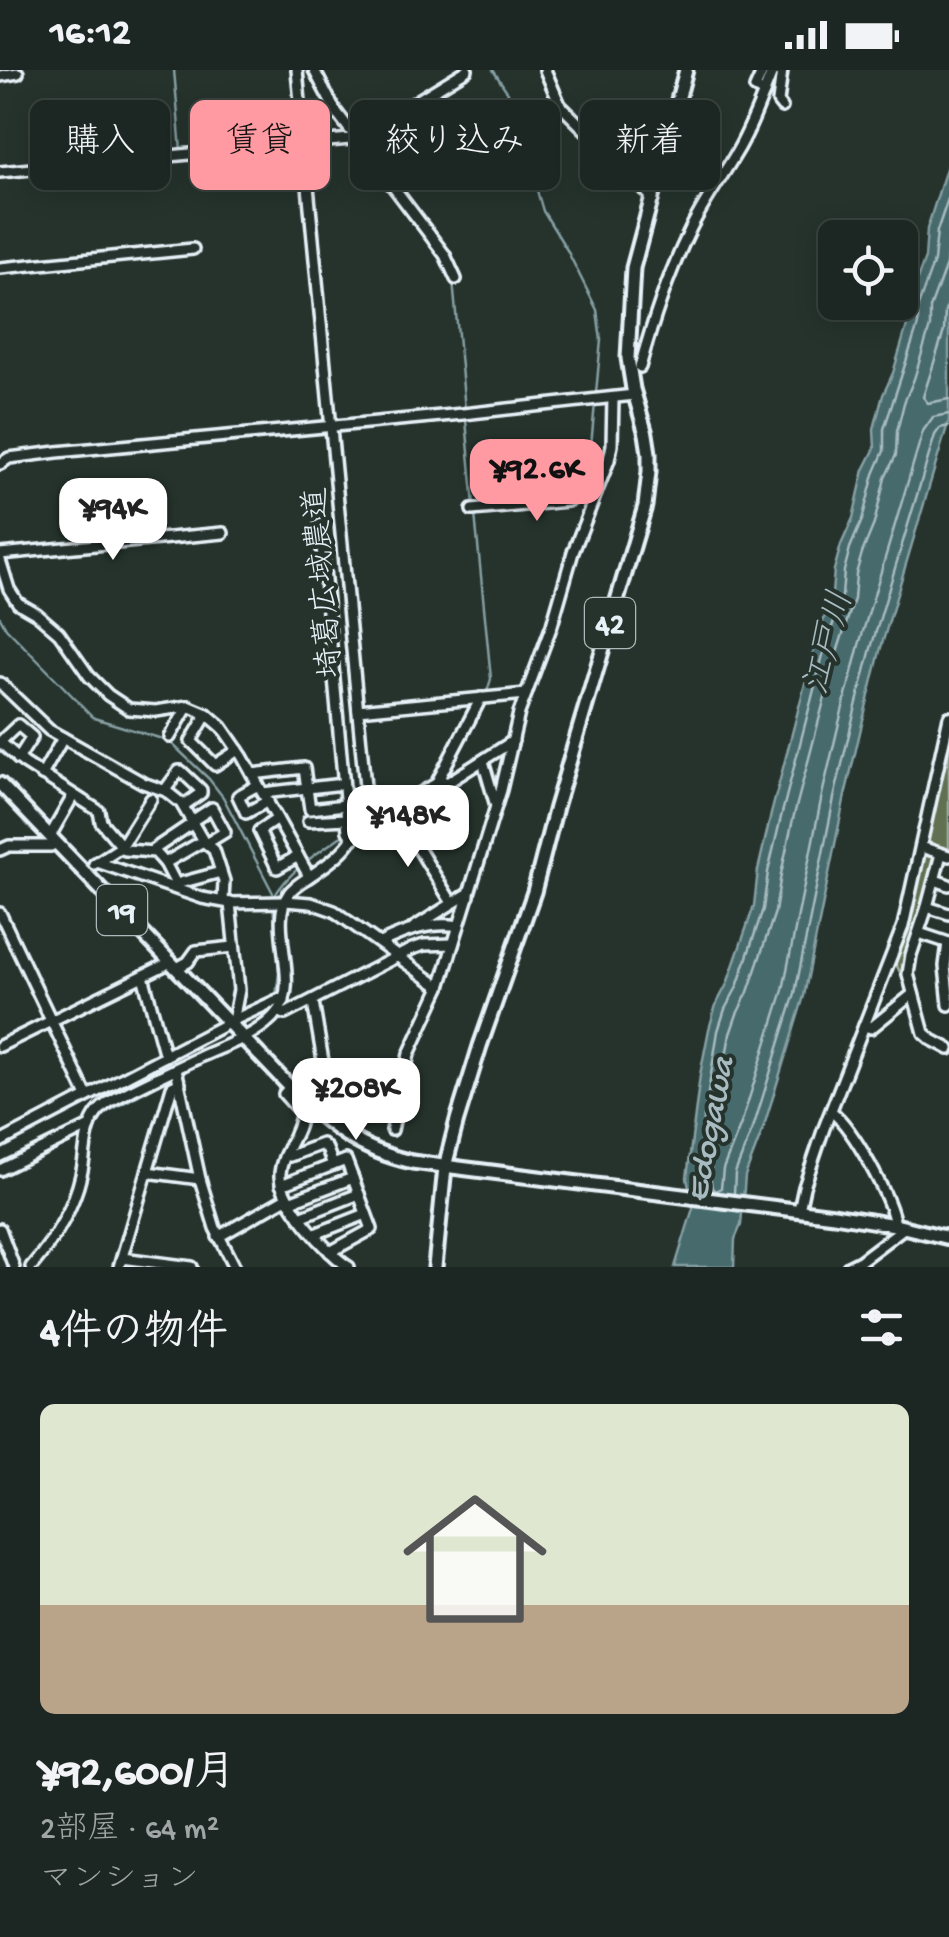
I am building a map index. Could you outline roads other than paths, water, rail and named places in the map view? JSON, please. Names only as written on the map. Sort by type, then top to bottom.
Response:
[{"type":"main road","name":"42","points":[[449,1168],[480,1046],[534,892],[645,506],[649,454],[628,358],[633,268],[686,70]]},
{"type":"main road","name":"19","points":[[0,784],[290,1087],[338,1131],[366,1147],[396,1159],[449,1168],[793,1209],[949,1238]]},
{"type":"main road","points":[[435,1267],[449,1168]]},
{"type":"street","name":"埼葛広域農道","points":[[297,70],[300,100]]},
{"type":"street","points":[[314,70],[350,134]]},
{"type":"street","points":[[418,100],[467,70]]},
{"type":"street","points":[[545,70],[560,105],[653,200]]},
{"type":"street","points":[[764,70],[755,88],[764,93]]},
{"type":"street","points":[[640,367],[684,242],[736,154],[773,70]]},
{"type":"street","points":[[782,70],[778,102],[782,107]]},
{"type":"street","points":[[0,76],[18,73]]},
{"type":"street","points":[[0,172],[190,154]]},
{"type":"street","name":"埼葛広域農道","points":[[279,902],[336,859],[360,826],[366,797],[308,190]]},
{"type":"street","points":[[394,190],[445,254],[452,273]]},
{"type":"street","points":[[0,268],[193,249]]},
{"type":"street","points":[[0,464],[10,458],[59,452],[634,396]]},
{"type":"street","points":[[392,1130],[408,1054],[440,987],[526,694],[552,625],[572,552],[609,460],[614,398]]},
{"type":"street","points":[[475,510],[567,501],[596,493]]},
{"type":"street","points":[[320,525],[350,836]]},
{"type":"street","points":[[223,533],[0,557],[8,589],[18,603],[59,633],[89,676],[108,695],[129,709],[156,712],[188,706],[222,726],[309,877],[311,903]]},
{"type":"street","points":[[2,690],[63,738],[143,783],[165,790],[182,806],[214,850],[224,881],[239,990],[231,1023]]},
{"type":"street","points":[[358,710],[526,694]]},
{"type":"street","points":[[360,826],[396,812],[441,780],[484,698]]},
{"type":"street","points":[[170,737],[188,706]]},
{"type":"street","points":[[207,714],[191,741],[215,766],[238,750]]},
{"type":"street","points":[[793,1209],[903,926],[949,717]]},
{"type":"street","points":[[18,759],[32,737],[18,725],[0,742],[18,759],[99,811],[101,822],[125,850],[153,850],[212,808],[226,832],[164,863]]},
{"type":"street","points":[[42,775],[63,738]]},
{"type":"street","points":[[441,780],[447,782],[513,741]]},
{"type":"street","points":[[482,760],[496,806]]},
{"type":"street","points":[[252,774],[304,768],[310,809],[345,805]]},
{"type":"street","points":[[165,790],[181,771],[201,790],[182,806]]},
{"type":"street","points":[[263,793],[344,784]]},
{"type":"street","points":[[0,850],[9,846],[52,846],[73,796]]},
{"type":"street","points":[[84,871],[121,846],[151,799]]},
{"type":"street","points":[[396,812],[452,903]]},
{"type":"street","points":[[277,818],[258,831],[277,868],[298,856]]},
{"type":"street","points":[[308,821],[346,818]]},
{"type":"street","points":[[920,848],[945,855],[908,969],[926,1036],[949,1049]]},
{"type":"street","points":[[153,850],[177,886]]},
{"type":"street","points":[[97,862],[177,886],[202,898],[311,903],[334,912],[440,987]]},
{"type":"street","points":[[177,886],[221,872]]},
{"type":"street","points":[[934,880],[949,885]]},
{"type":"street","points":[[380,943],[469,896]]},
{"type":"street","points":[[0,1142],[165,1056],[185,1055],[242,1038],[266,1023],[281,1006],[286,989],[279,902]]},
{"type":"street","points":[[928,907],[949,914]]},
{"type":"street","points":[[438,912],[444,924]]},
{"type":"street","points":[[0,913],[88,1096]]},
{"type":"street","points":[[410,930],[444,924],[460,926]]},
{"type":"street","points":[[919,933],[948,943],[945,966],[949,1005]]},
{"type":"street","points":[[0,946],[12,939]]},
{"type":"street","points":[[31,1267],[71,1207],[81,1178],[90,1126],[107,1104],[176,1068],[185,1055],[231,1023],[276,1000],[280,999],[286,1014],[424,945],[453,944]]},
{"type":"street","points":[[0,1046],[143,976],[188,962],[196,951],[234,947]]},
{"type":"street","points":[[143,976],[165,1056]]},
{"type":"street","points":[[864,1026],[872,1028],[913,994]]},
{"type":"street","points":[[313,1002],[324,1066],[314,1092],[339,1124],[338,1131]]},
{"type":"street","points":[[176,1068],[200,1179],[218,1238],[235,1267]]},
{"type":"street","points":[[180,1083],[172,1088],[121,1263],[192,1267]]},
{"type":"street","points":[[290,1087],[284,1094],[301,1112],[300,1124],[285,1155],[279,1175],[281,1184],[300,1217],[330,1252],[353,1266]]},
{"type":"street","points":[[832,1112],[858,1144],[900,1226],[848,1267]]},
{"type":"street","points":[[0,1170],[90,1126]]},
{"type":"street","points":[[285,1155],[322,1144],[333,1165]]},
{"type":"street","points":[[281,1184],[346,1160],[372,1229],[330,1252]]},
{"type":"street","points":[[147,1172],[200,1179]]},
{"type":"street","points":[[218,1238],[288,1200],[353,1178]]},
{"type":"street","points":[[300,1217],[359,1194]]},
{"type":"street","points":[[315,1234],[366,1214]]},
{"type":"street","points":[[0,1229],[14,1267]]},
{"type":"water","points":[[949,159],[949,420],[880,651],[844,800],[804,996],[745,1176],[734,1267],[675,1267],[693,1208],[687,1178],[709,1029],[754,906],[771,814],[832,594],[841,545],[853,518],[864,470],[875,448],[874,429],[883,395],[908,320],[918,320],[918,277],[925,258],[927,229]]},
{"type":"waterway","points":[[174,70],[181,151]]},
{"type":"waterway","points":[[309,70],[325,102],[347,132]]},
{"type":"waterway","points":[[493,70],[512,99],[527,134],[543,211],[597,310],[601,340],[587,488]]},
{"type":"waterway","points":[[453,281],[474,506]]},
{"type":"waterway","points":[[475,514],[491,679],[486,695]]},
{"type":"waterway","points":[[0,617],[6,628],[94,718],[169,741],[209,779],[223,797],[273,893]]},
{"type":"waterway","points":[[399,812],[413,803]]},
{"type":"waterway","points":[[360,834],[392,816]]},
{"type":"waterway","points":[[274,897],[304,864],[347,835]]},
{"type":"waterway","points":[[273,905],[279,973],[276,996]]},
{"type":"waterway","points":[[239,1025],[275,1004]]},
{"type":"waterway","points":[[0,1150],[228,1031]]},
{"type":"waterway","points":[[111,1110],[167,1080]]},
{"type":"waterway","points":[[196,1180],[209,1225]]},
{"type":"water label","name":"江戸川","points":[[826,642]]},
{"type":"water label","name":"Edogawa","points":[[707,1129]]}]
